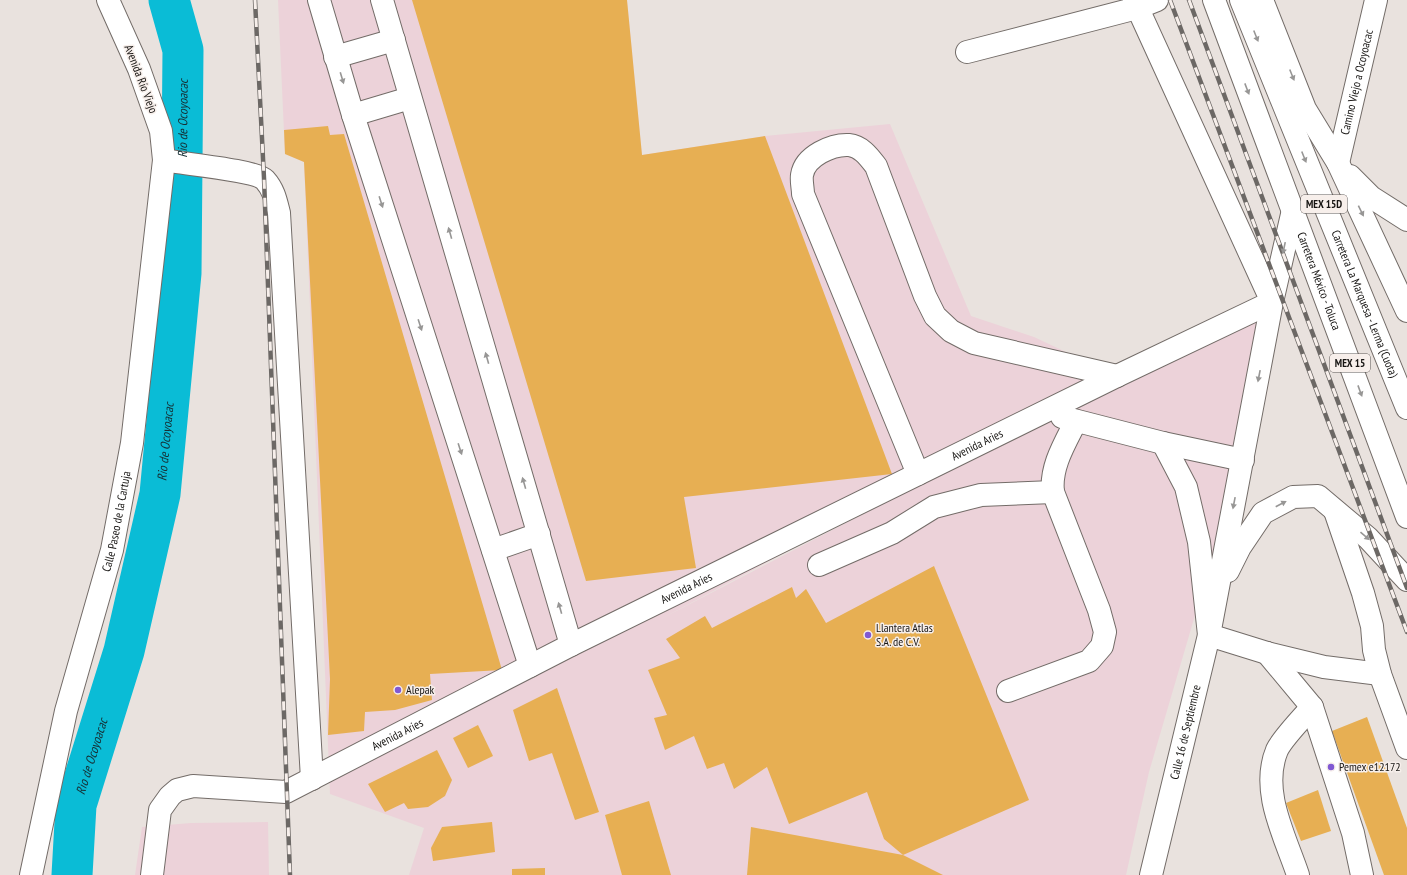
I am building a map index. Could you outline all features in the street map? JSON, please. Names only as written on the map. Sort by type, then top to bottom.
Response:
[{"type":"main road","name":"Avenida Río Viejo","points":[[108,0],[139,69],[172,162]]},
{"type":"main road","points":[[318,0],[353,115],[530,666]]},
{"type":"main road","points":[[382,0],[571,645]]},
{"type":"main road","points":[[967,52],[1135,4],[1157,0]]},
{"type":"main road","name":"Carretera México - Toluca","points":[[1214,0],[1407,517]]},
{"type":"main road","name":"Carretera La Marquesa - Lerma (Cuota)","points":[[1241,0],[1407,408]]},
{"type":"main road","points":[[1262,0],[1305,109],[1338,163],[1407,311]]},
{"type":"main road","name":"Camino Viejo a Ocoyoacac","points":[[1338,163],[1376,0]]},
{"type":"main road","points":[[1135,4],[1272,302]]},
{"type":"main road","points":[[335,57],[394,40]]},
{"type":"main road","points":[[353,115],[410,98]]},
{"type":"main road","points":[[918,474],[803,194],[802,174],[808,163],[826,149],[850,145],[865,152],[876,166],[924,296],[935,316],[951,331],[974,343],[1117,376]]},
{"type":"main road","points":[[172,162],[248,173],[264,178],[274,193],[279,213],[312,779]]},
{"type":"main road","name":"Calle Paseo de la Cartuja","points":[[31,875],[66,711],[112,550],[131,450],[172,162]]},
{"type":"main road","points":[[1338,163],[1371,197],[1407,220]]},
{"type":"main road","name":"Calle 16 de Septiembre","points":[[1151,875],[1209,635],[1272,302],[1293,210]]},
{"type":"main road","name":"Avenida Aries","points":[[152,875],[160,810],[170,796],[177,790],[193,786],[286,792],[571,645],[1117,376],[1272,302]]},
{"type":"main road","points":[[1043,413],[1163,443],[1243,460]]},
{"type":"main road","points":[[1008,691],[1089,661],[1102,646],[1105,632],[1099,610],[1053,492],[1051,480],[1057,462],[1076,421]]},
{"type":"main road","points":[[1163,443],[1186,487],[1199,542],[1209,635],[1267,653],[1324,666],[1380,674]]},
{"type":"main road","points":[[819,565],[892,533],[934,507],[981,495],[1053,492]]},
{"type":"main road","points":[[1218,589],[1240,547],[1263,513],[1293,497],[1318,496],[1368,538],[1407,580]]},
{"type":"main road","points":[[1335,511],[1363,593],[1372,626],[1374,650],[1380,674],[1407,748]]},
{"type":"main road","points":[[493,550],[539,534]]},
{"type":"main road","points":[[1267,653],[1312,707],[1353,833],[1362,875]]},
{"type":"main road","points":[[1298,875],[1272,798],[1271,773],[1277,749],[1312,707]]},
{"type":"shaded area","points":[[278,0],[627,0],[642,155],[765,136],[890,124],[971,316],[1034,337],[1117,376],[657,621],[1272,302],[1225,513],[1149,772],[1126,875],[409,875],[424,828],[330,794],[304,162],[285,154]]},
{"type":"shaded area","points":[[268,822],[269,875],[135,875],[142,827],[191,823]]},
{"type":"building","points":[[412,0],[627,0],[642,155],[765,136],[892,474],[684,497],[696,568],[586,581]]},
{"type":"building","points":[[328,126],[330,135],[344,134],[502,670],[430,674],[432,700],[395,710],[365,712],[364,731],[328,735],[330,679],[304,162],[285,154],[284,130]]},
{"type":"building","points":[[934,566],[1029,800],[903,855],[884,839],[867,792],[789,824],[767,767],[734,789],[724,763],[707,769],[694,736],[665,750],[654,718],[667,715],[648,670],[680,658],[666,639],[705,616],[712,628],[792,587],[796,598],[806,589],[826,623]]},
{"type":"building","points":[[557,688],[599,812],[575,820],[552,753],[529,761],[513,710]]},
{"type":"building","points":[[1367,717],[1407,828],[1407,875],[1384,875],[1332,731]]},
{"type":"building","points":[[478,725],[493,756],[468,768],[453,738]]},
{"type":"building","points":[[437,750],[452,780],[445,796],[428,807],[408,809],[404,803],[385,812],[368,784]]},
{"type":"building","points":[[1318,790],[1331,831],[1301,841],[1286,803]]},
{"type":"building","points":[[649,801],[671,875],[622,875],[605,815]]},
{"type":"building","points":[[492,822],[495,852],[433,861],[431,848],[442,827]]},
{"type":"building","points":[[751,827],[903,855],[943,875],[747,875]]},
{"type":"building","points":[[545,868],[545,875],[512,875],[512,869]]},
{"type":"waterway","name":"Rio de Ocoyoacac","points":[[72,875],[76,805],[124,651],[160,494],[181,273],[183,50],[169,0]]},
{"type":"railway","points":[[255,0],[264,178],[290,875]]},
{"type":"railway","points":[[1170,0],[1407,632]]},
{"type":"railway","points":[[1189,0],[1407,588]]},
{"type":"place","name":"Llantera Atlas S.A. de C.V.","points":[[868,635]]},
{"type":"place","name":"Alepak","points":[[398,690]]},
{"type":"place","name":"Pemex e12172","points":[[1331,767]]}]
